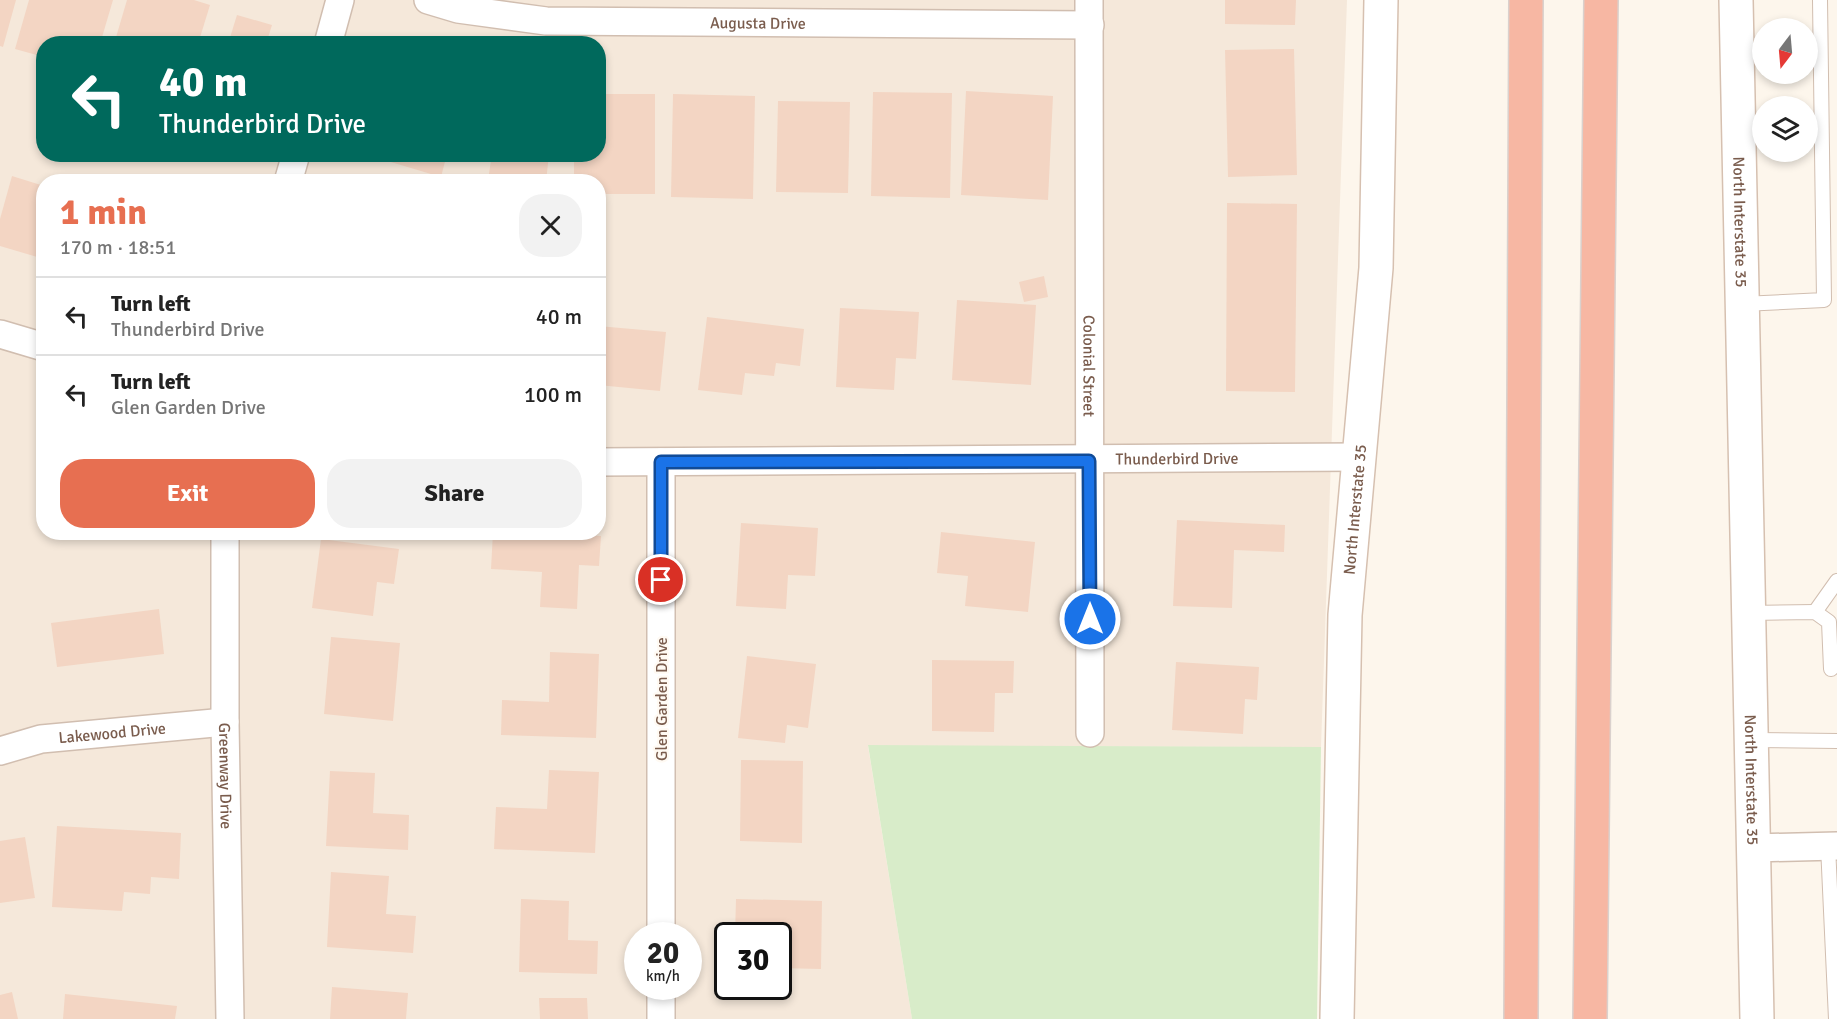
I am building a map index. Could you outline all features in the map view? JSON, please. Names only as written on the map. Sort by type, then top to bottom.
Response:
[{"type":"highway","points":[[1590,1019],[1601,0]]},
{"type":"highway","points":[[1521,1019],[1525,3]]},
{"type":"main road","name":"North Interstate 35","points":[[1337,1019],[1345,615],[1376,268],[1381,0]]},
{"type":"main road","name":"North Interstate 35","points":[[1736,0],[1757,1019]]},
{"type":"street","points":[[330,36],[340,0]]},
{"type":"street","name":"Augusta Drive","points":[[428,0],[458,9],[546,21],[1090,13]]},
{"type":"street","name":"Colonial Street","points":[[1090,13],[1090,733]]},
{"type":"street","points":[[0,334],[36,344]]},
{"type":"street","name":"Thunderbird Drive","points":[[606,462],[1089,461],[1360,457]]},
{"type":"street","name":"Glen Garden Drive","points":[[661,462],[661,922]]},
{"type":"street","name":"Greenway Drive","points":[[225,540],[225,722],[230,1019]]},
{"type":"street","name":"Lakewood Drive","points":[[0,751],[41,739],[225,722]]},
{"type":"street","points":[[1754,849],[1833,846]]},
{"type":"street","points":[[661,1000],[661,1019]]},
{"type":"lane","points":[[1742,304],[1824,300],[1820,0]]},
{"type":"lane","points":[[1815,612],[1837,582]]},
{"type":"lane","points":[[1749,613],[1815,612],[1829,622],[1831,669]]},
{"type":"lane","points":[[1751,740],[1837,741]]},
{"type":"lane","points":[[1833,846],[1836,1019]]},
{"type":"shaded area","points":[[0,0],[1347,0],[1321,747],[868,746],[912,1019],[0,1019]]},
{"type":"green space","points":[[868,745],[1321,747],[1317,1019],[912,1019]]},
{"type":"building","points":[[0,0],[16,0],[3,47],[0,46]]},
{"type":"building","points":[[29,0],[113,0],[102,36],[36,36],[36,55],[15,49]]},
{"type":"building","points":[[127,0],[194,0],[210,5],[200,36],[116,36]]},
{"type":"building","points":[[1225,0],[1296,0],[1295,25],[1225,24]]},
{"type":"building","points":[[237,15],[272,25],[269,36],[230,36]]},
{"type":"building","points":[[1294,49],[1297,175],[1228,177],[1225,50]]},
{"type":"building","points":[[966,91],[1053,96],[1048,200],[961,195]]},
{"type":"building","points":[[873,92],[952,93],[950,198],[871,196]]},
{"type":"building","points":[[606,94],[655,94],[655,194],[606,194],[606,174],[574,174],[574,162],[606,162]]},
{"type":"building","points":[[673,94],[755,96],[753,199],[671,197]]},
{"type":"building","points":[[778,101],[850,102],[848,193],[776,192]]},
{"type":"building","points":[[391,162],[445,162],[442,174],[431,174]]},
{"type":"building","points":[[491,162],[548,162],[547,174],[489,174]]},
{"type":"building","points":[[12,176],[36,184],[36,257],[0,246],[0,219]]},
{"type":"building","points":[[1227,203],[1297,204],[1295,392],[1226,391]]},
{"type":"building","points":[[1044,276],[1048,297],[1024,302],[1019,282]]},
{"type":"building","points":[[957,300],[1036,305],[1031,385],[952,380]]},
{"type":"building","points":[[840,308],[919,312],[916,359],[896,358],[894,390],[836,387]]},
{"type":"building","points":[[707,317],[804,329],[800,366],[776,363],[774,376],[745,373],[742,395],[698,390]]},
{"type":"building","points":[[606,327],[666,332],[660,391],[606,386]]},
{"type":"building","points":[[1177,520],[1285,525],[1284,552],[1234,550],[1232,608],[1173,606]]},
{"type":"building","points":[[741,523],[818,528],[815,576],[788,575],[786,609],[736,606]]},
{"type":"building","points":[[941,532],[1035,542],[1028,612],[965,606],[968,576],[937,573]]},
{"type":"building","points":[[321,540],[399,549],[394,584],[377,582],[373,616],[312,608]]},
{"type":"building","points":[[493,540],[601,540],[599,566],[579,565],[577,609],[540,607],[542,572],[491,569]]},
{"type":"building","points":[[159,609],[164,654],[57,667],[51,623]]},
{"type":"building","points":[[331,637],[400,643],[393,721],[324,714]]},
{"type":"building","points":[[550,652],[599,654],[596,738],[501,735],[502,700],[549,702]]},
{"type":"building","points":[[747,656],[816,664],[808,728],[787,725],[785,743],[738,738]]},
{"type":"building","points":[[932,660],[1014,661],[1013,693],[995,693],[994,732],[932,731]]},
{"type":"building","points":[[1176,662],[1259,667],[1257,700],[1245,699],[1243,734],[1172,730]]},
{"type":"building","points":[[741,760],[803,761],[802,843],[740,841]]},
{"type":"building","points":[[549,770],[599,772],[595,853],[494,849],[496,807],[547,809]]},
{"type":"building","points":[[330,771],[375,773],[373,813],[409,815],[408,850],[326,846]]},
{"type":"building","points":[[57,826],[181,833],[179,879],[151,877],[150,894],[124,892],[122,911],[52,907]]},
{"type":"building","points":[[25,837],[35,898],[0,903],[0,841]]},
{"type":"building","points":[[331,872],[389,876],[386,914],[416,916],[413,953],[327,947]]},
{"type":"building","points":[[521,899],[569,901],[568,940],[598,941],[597,974],[519,972]]},
{"type":"building","points":[[736,899],[822,901],[821,969],[792,968],[792,922],[735,922]]},
{"type":"building","points":[[332,987],[408,993],[406,1019],[330,1019]]},
{"type":"building","points":[[12,992],[18,1019],[0,1019],[0,995]]},
{"type":"building","points":[[65,994],[177,1006],[175,1019],[63,1019]]},
{"type":"building","points":[[539,998],[587,998],[588,1019],[540,1019]]},
{"type":"route","points":[[661,580],[661,462],[1089,461],[1090,619]]}]
